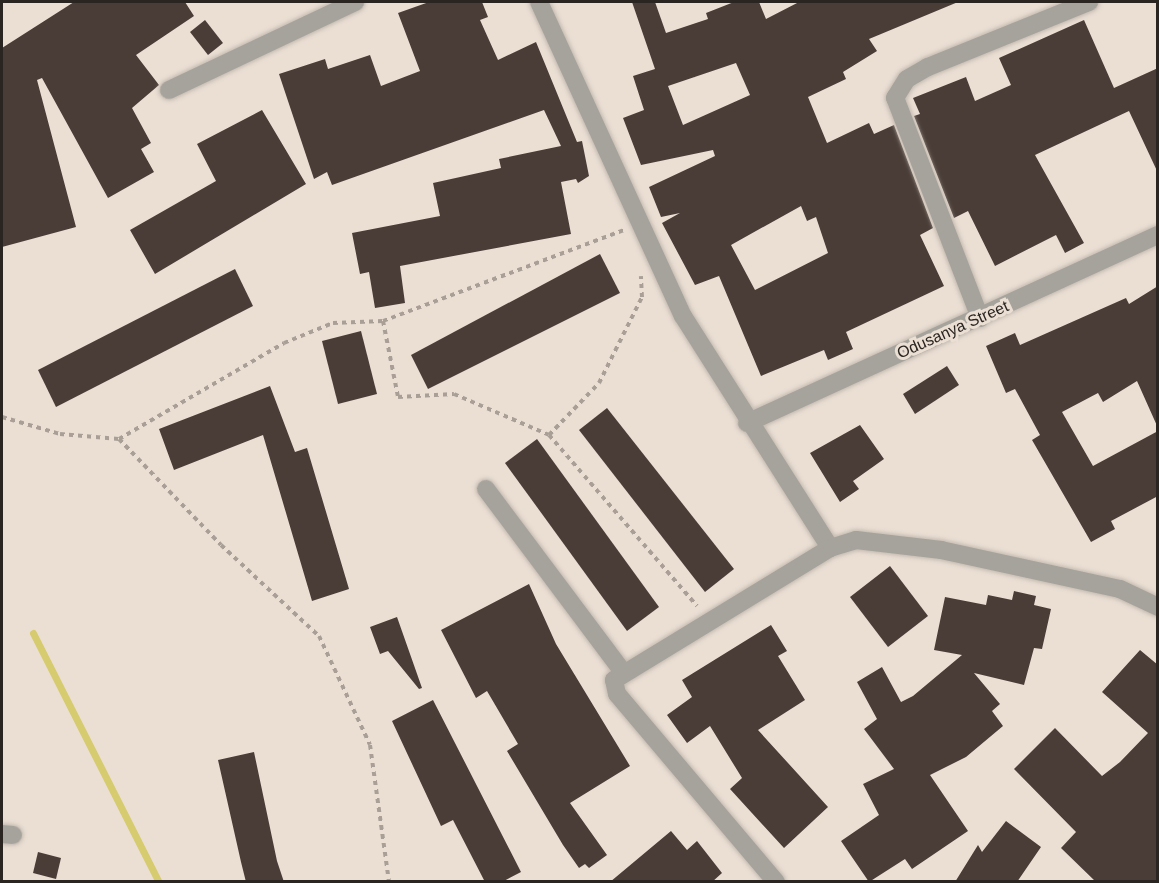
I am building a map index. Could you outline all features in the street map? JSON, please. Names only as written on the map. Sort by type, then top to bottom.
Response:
[{"type":"street","points":[[170,90],[355,2]]},
{"type":"street","points":[[539,2],[639,225],[683,316],[747,423],[830,548]]},
{"type":"street","points":[[980,318],[895,98],[907,79],[928,67],[1089,2]]},
{"type":"street","name":"Odusanya Street","points":[[747,423],[1158,235]]},
{"type":"street","points":[[486,489],[622,672]]},
{"type":"street","points":[[776,882],[617,694],[614,681],[622,672],[711,623],[830,548],[856,540],[941,550],[1120,589],[1158,607]]},
{"type":"path","points":[[2,417],[60,434],[119,439],[284,343],[333,323],[383,321],[639,225]]},
{"type":"path","points":[[549,435],[599,383],[642,297],[641,266]]},
{"type":"path","points":[[383,321],[398,397],[454,394],[549,435],[711,623]]},
{"type":"path","points":[[119,439],[220,545],[319,636],[370,745],[389,882]]},
{"type":"building","points":[[74,2],[185,2],[194,16],[136,55],[159,85],[132,108],[151,143],[141,149],[154,172],[108,198],[42,78],[37,80],[76,227],[2,247],[2,48]]},
{"type":"building","points":[[429,2],[482,2],[488,17],[480,20],[498,60],[536,42],[577,142],[582,141],[589,176],[578,183],[576,179],[561,182],[571,234],[400,266],[405,303],[375,308],[369,272],[360,274],[352,233],[440,216],[433,183],[501,168],[499,159],[561,146],[544,110],[332,185],[327,172],[314,179],[279,74],[325,59],[328,69],[370,55],[381,86],[420,71],[398,13]]},
{"type":"building","points":[[632,2],[655,2],[666,33],[708,19],[706,13],[734,2],[759,2],[766,19],[799,2],[958,2],[869,39],[877,51],[843,72],[846,79],[808,97],[827,143],[869,123],[874,134],[894,125],[933,228],[920,235],[944,286],[846,332],[853,349],[828,360],[824,350],[761,376],[719,276],[695,285],[662,223],[680,213],[661,217],[649,187],[715,156],[713,150],[641,165],[623,118],[644,110],[633,76],[655,69]],"holes":[[[736,63],[750,95],[683,125],[668,86]],[[801,206],[807,221],[816,217],[828,253],[755,290],[731,245]]]},
{"type":"building","points":[[205,20],[223,43],[208,55],[190,32]]},
{"type":"building","points":[[1084,20],[1114,88],[1158,68],[1158,173],[1129,111],[1035,155],[1084,243],[1065,253],[1056,235],[995,266],[968,211],[954,218],[914,116],[920,114],[913,98],[966,77],[975,101],[1011,85],[999,58]]},
{"type":"building","points":[[262,110],[306,184],[155,274],[130,230],[216,181],[197,144]]},
{"type":"building","points":[[600,254],[620,293],[428,389],[411,355]]},
{"type":"building","points":[[235,269],[253,306],[56,407],[38,370]]},
{"type":"building","points":[[1158,286],[1158,428],[1137,381],[1103,402],[1098,393],[1062,412],[1093,466],[1158,431],[1158,496],[1111,521],[1115,529],[1091,542],[1032,440],[1040,435],[1015,389],[1006,393],[986,346],[1015,333],[1020,345],[1126,298],[1129,304]]},
{"type":"building","points":[[361,331],[377,394],[338,404],[322,341]]},
{"type":"building","points":[[947,366],[959,385],[915,414],[903,394]]},
{"type":"building","points":[[270,386],[295,452],[307,448],[349,589],[312,601],[263,435],[174,470],[159,429]]},
{"type":"building","points":[[607,408],[734,569],[705,592],[579,430]]},
{"type":"building","points":[[860,425],[884,459],[853,481],[859,489],[840,502],[810,453]]},
{"type":"building","points":[[537,439],[659,607],[627,631],[505,463]]},
{"type":"building","points":[[890,566],[928,616],[888,647],[850,597]]},
{"type":"building","points":[[529,584],[556,644],[630,766],[570,803],[607,855],[589,868],[585,864],[579,868],[563,845],[507,751],[518,744],[487,691],[476,698],[441,630]]},
{"type":"building","points":[[1014,591],[1036,596],[1034,605],[1051,609],[1042,649],[1034,648],[1024,685],[974,673],[1000,704],[992,711],[1003,726],[966,757],[930,775],[968,831],[912,869],[905,859],[869,882],[841,841],[879,815],[863,784],[894,769],[864,729],[877,719],[857,682],[882,667],[901,702],[913,696],[962,655],[934,650],[945,597],[986,605],[988,595],[1012,600]]},
{"type":"building","points":[[397,617],[422,688],[419,689],[388,651],[380,654],[370,627]]},
{"type":"building","points":[[771,625],[787,651],[778,656],[805,700],[758,730],[828,807],[784,848],[730,789],[742,778],[710,726],[687,743],[667,715],[692,697],[682,680]]},
{"type":"building","points":[[1140,650],[1158,665],[1158,882],[1096,882],[1061,848],[1076,832],[1014,769],[1055,728],[1102,776],[1120,762],[1148,733],[1102,692]]},
{"type":"building","points":[[433,700],[521,872],[502,882],[485,882],[453,820],[441,826],[392,721]]},
{"type":"building","points":[[254,752],[277,861],[284,882],[246,882],[241,862],[218,760]]},
{"type":"building","points":[[1006,821],[1041,847],[1017,882],[955,882],[978,845],[982,852]]},
{"type":"building","points":[[671,831],[687,850],[697,841],[722,873],[712,882],[610,882]]},
{"type":"building","points":[[38,852],[61,858],[56,879],[33,873]]},
{"type":"waterway","points":[[33,633],[159,882]]}]
